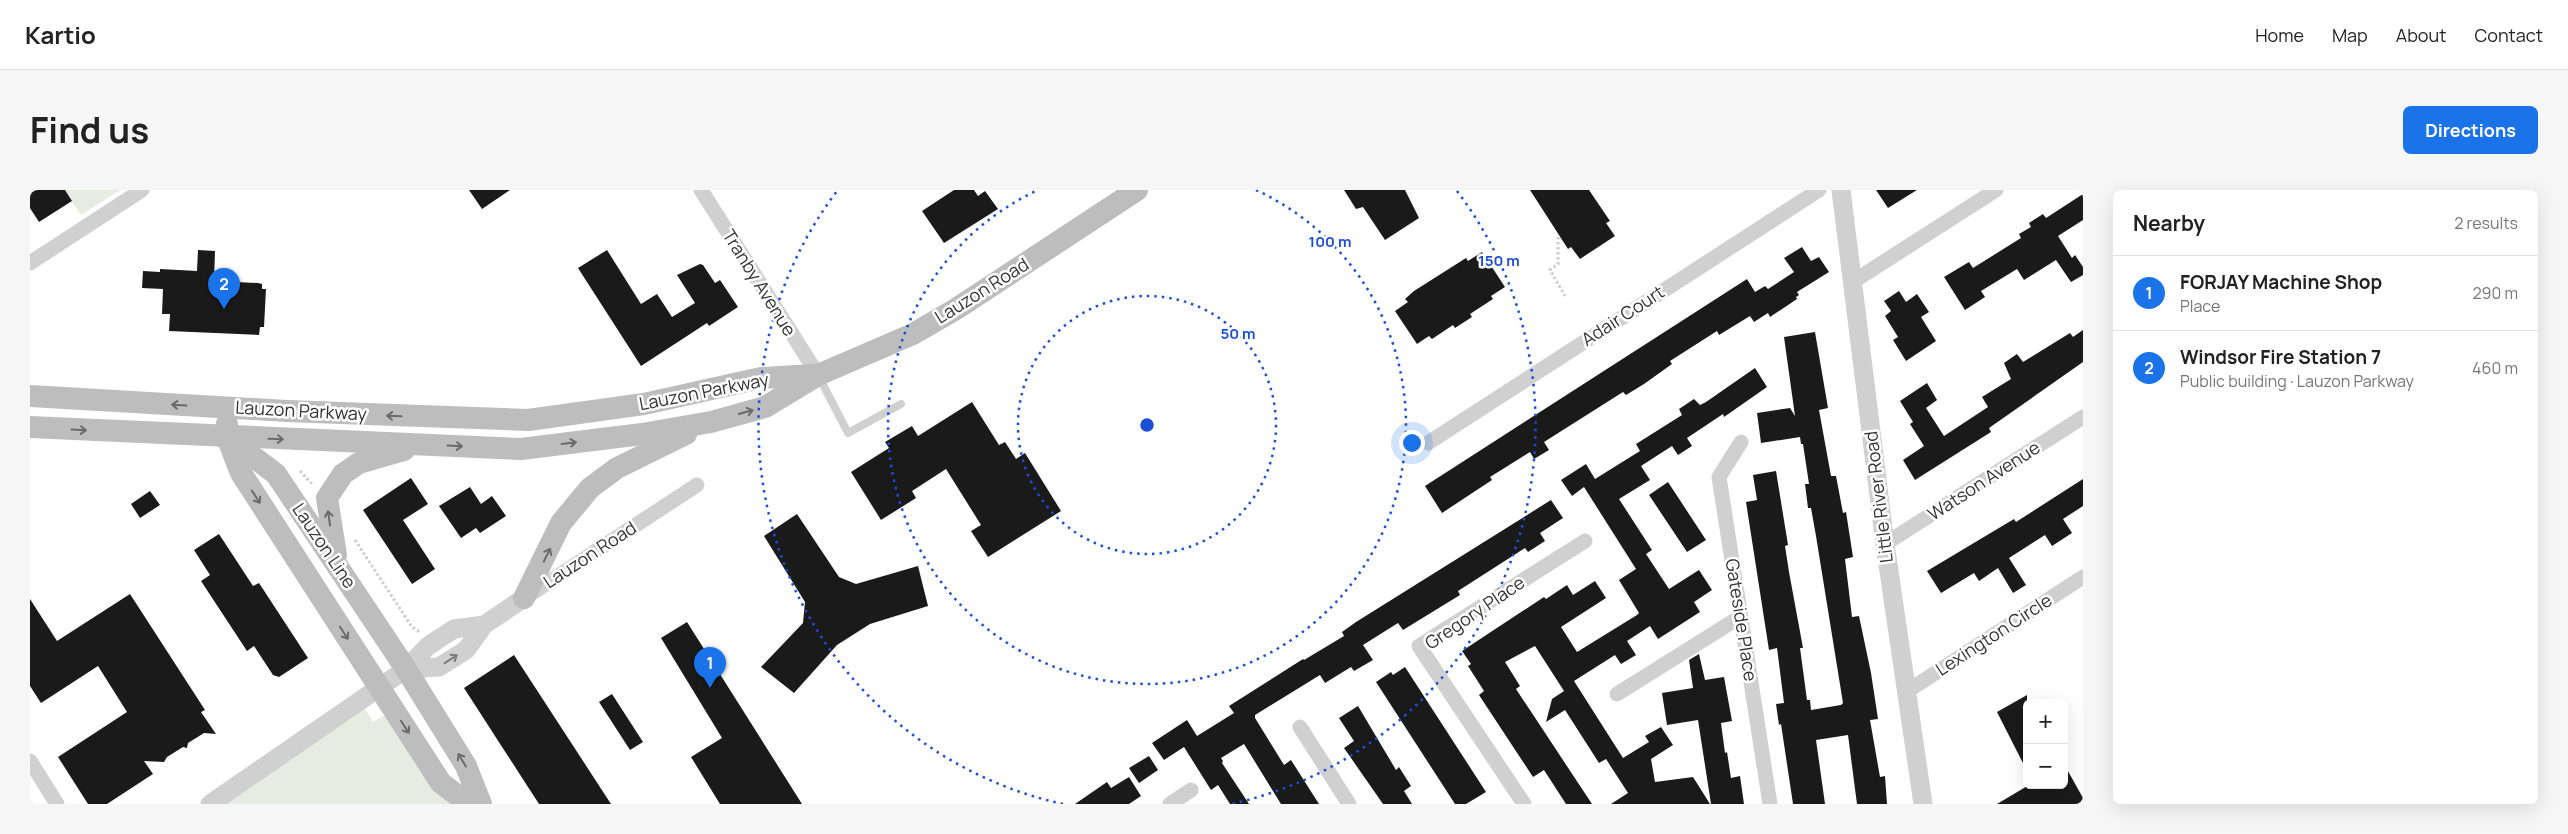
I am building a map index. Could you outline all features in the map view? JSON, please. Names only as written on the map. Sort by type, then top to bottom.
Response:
[{"type":"main road","name":"Lauzon Road","points":[[818,375],[913,334],[956,309],[1137,190]]},
{"type":"main road","name":"Lauzon Parkway","points":[[30,396],[388,416],[528,420],[644,404],[760,378],[818,375]]},
{"type":"main road","name":"Lauzon Parkway","points":[[30,427],[227,438],[521,449],[642,434],[711,422],[765,407],[818,375]]},
{"type":"main road","name":"Lauzon Line","points":[[228,408],[227,438],[241,474],[441,782],[469,804]]},
{"type":"main road","points":[[524,598],[561,523],[590,488],[617,468],[711,422]]},
{"type":"main road","name":"Lauzon Line","points":[[227,438],[276,474],[406,669],[466,766],[481,804]]},
{"type":"main road","points":[[338,566],[327,498],[343,474],[359,463],[422,444]]},
{"type":"street","points":[[30,263],[142,190]]},
{"type":"street","name":"Tranby Avenue","points":[[700,190],[818,375]]},
{"type":"street","name":"Adair Court","points":[[1428,443],[1819,190]]},
{"type":"street","name":"Little River Road","points":[[1841,190],[1854,282],[1884,544],[1923,804]]},
{"type":"street","points":[[1854,282],[1996,190]]},
{"type":"street","name":"Watson Avenue","points":[[1884,544],[2083,417]]},
{"type":"street","name":"Gateside Place","points":[[1741,442],[1719,477],[1770,804]]},
{"type":"street","name":"Lauzon Road","points":[[210,804],[406,669],[439,667],[466,650],[484,625],[697,485]]},
{"type":"street","name":"Gregory Place","points":[[1524,804],[1419,646],[1585,541]]},
{"type":"street","name":"Lexington Circle","points":[[1906,692],[2083,578]]},
{"type":"street","points":[[1617,694],[1740,617]]},
{"type":"street","points":[[1300,727],[1349,804]]},
{"type":"street","points":[[30,761],[57,804]]},
{"type":"street","points":[[1170,804],[1191,790]]},
{"type":"lane","points":[[818,375],[848,433],[901,404]]},
{"type":"path","points":[[1558,238],[1558,264],[1550,270],[1565,296]]},
{"type":"path","points":[[353,537],[412,627],[420,632]]},
{"type":"shaded area","points":[[64,190],[120,190],[81,215]]},
{"type":"shaded area","points":[[360,700],[373,722],[394,709],[469,804],[209,804]]},
{"type":"building","points":[[30,190],[65,190],[72,201],[39,222],[30,208]]},
{"type":"building","points":[[469,190],[510,190],[482,209]]},
{"type":"building","points":[[954,190],[974,190],[978,196],[985,191],[998,209],[944,243],[922,211]]},
{"type":"building","points":[[1344,190],[1405,190],[1419,218],[1385,240],[1363,207],[1356,209]]},
{"type":"building","points":[[1530,190],[1589,190],[1610,221],[1606,223],[1615,236],[1580,259],[1571,247],[1568,249]]},
{"type":"building","points":[[1876,190],[1917,190],[1888,208]]},
{"type":"building","points":[[2083,194],[2083,220],[2058,236],[2072,258],[2075,255],[2083,267],[2083,275],[2071,282],[2056,260],[2024,280],[2017,269],[1981,291],[1985,297],[1965,310],[1944,277],[1969,262],[1973,268],[2021,238],[2019,234],[2031,227],[2029,223],[2043,214],[2046,218]]},
{"type":"building","points":[[1802,247],[1811,261],[1819,257],[1829,272],[1797,292],[1799,295],[1796,297],[1797,299],[1770,317],[1768,313],[1754,322],[1750,316],[1719,335],[1717,331],[1670,361],[1672,364],[1644,384],[1626,395],[1623,392],[1544,442],[1549,450],[1534,459],[1530,452],[1490,477],[1492,480],[1442,513],[1425,486],[1747,279],[1755,292],[1765,286],[1768,289],[1794,272],[1784,258]]},
{"type":"building","points":[[198,250],[215,251],[214,281],[258,283],[262,284],[262,289],[266,289],[264,327],[260,327],[259,335],[169,331],[170,314],[162,314],[163,289],[142,288],[143,271],[160,272],[160,269],[197,271]]},
{"type":"building","points":[[607,250],[641,304],[657,294],[672,317],[695,303],[677,275],[700,264],[703,265],[715,283],[720,280],[738,307],[709,326],[707,323],[641,366],[578,268]]},
{"type":"building","points":[[1482,252],[1505,287],[1491,296],[1493,299],[1470,314],[1472,317],[1455,328],[1453,325],[1432,339],[1429,336],[1417,344],[1395,311],[1408,302],[1405,299],[1414,291],[1466,258],[1468,261]]},
{"type":"building","points":[[1899,291],[1906,302],[1917,294],[1929,312],[1921,317],[1936,341],[1906,361],[1893,340],[1898,337],[1885,316],[1891,311],[1884,301]]},
{"type":"building","points":[[2083,330],[2083,362],[1989,428],[1991,432],[1915,480],[1903,460],[1924,446],[1910,424],[1913,422],[1900,401],[1927,383],[1937,400],[1926,408],[1944,436],[1988,407],[1982,397],[2011,379],[2004,363],[2017,354],[2023,362],[2070,333],[2073,337]]},
{"type":"building","points":[[1815,332],[1828,408],[1819,410],[1831,476],[1836,476],[1843,513],[1846,512],[1853,557],[1845,559],[1852,617],[1859,616],[1871,673],[1878,719],[1870,720],[1880,777],[1885,776],[1887,804],[1857,804],[1848,735],[1816,740],[1825,804],[1793,804],[1781,724],[1779,725],[1776,704],[1784,703],[1777,648],[1769,650],[1746,502],[1757,500],[1753,475],[1776,471],[1788,545],[1785,546],[1803,648],[1800,648],[1807,700],[1810,700],[1811,710],[1841,705],[1843,703],[1811,508],[1808,508],[1805,484],[1809,484],[1803,444],[1801,444],[1800,437],[1761,443],[1757,413],[1790,408],[1795,416],[1784,337]]},
{"type":"building","points":[[1755,368],[1767,387],[1724,417],[1723,414],[1687,438],[1692,446],[1678,455],[1672,446],[1641,466],[1650,480],[1619,499],[1652,550],[1646,554],[1669,589],[1699,570],[1712,590],[1694,602],[1700,612],[1658,639],[1650,626],[1627,641],[1636,655],[1621,664],[1615,655],[1574,681],[1623,758],[1649,742],[1645,736],[1661,727],[1673,745],[1651,759],[1655,782],[1693,777],[1710,804],[1611,804],[1628,793],[1606,759],[1599,763],[1565,710],[1546,722],[1552,699],[1564,691],[1535,646],[1505,662],[1520,686],[1516,689],[1592,804],[1566,804],[1544,770],[1533,777],[1479,695],[1484,691],[1468,666],[1471,664],[1462,651],[1544,597],[1546,599],[1567,585],[1573,595],[1595,581],[1606,598],[1561,627],[1577,652],[1637,615],[1639,613],[1619,580],[1636,569],[1584,487],[1572,496],[1561,480],[1586,464],[1595,479],[1640,451],[1636,444],[1682,415],[1679,409],[1694,399],[1700,405],[1706,402]]},
{"type":"building","points":[[972,402],[999,445],[1005,442],[1016,459],[1025,453],[1061,511],[988,557],[971,531],[981,525],[946,469],[912,491],[916,498],[881,520],[851,472],[889,448],[885,442],[912,426],[918,436]]},
{"type":"building","points":[[411,478],[428,504],[403,520],[435,569],[412,584],[363,510]]},
{"type":"building","points":[[2083,479],[2083,506],[2063,519],[2072,533],[2052,546],[2045,535],[2009,558],[2026,585],[2013,593],[1998,568],[1979,581],[1974,573],[1941,593],[1927,571],[2014,519],[2016,522]]},
{"type":"building","points":[[1668,482],[1706,540],[1687,552],[1649,495]]},
{"type":"building","points":[[470,487],[481,504],[492,496],[506,516],[480,533],[476,528],[461,538],[439,506]]},
{"type":"building","points":[[150,491],[160,505],[140,518],[131,504]]},
{"type":"building","points":[[1551,500],[1563,518],[1540,533],[1545,541],[1528,552],[1525,548],[1458,591],[1460,595],[1403,630],[1398,623],[1363,645],[1373,660],[1354,671],[1351,667],[1325,683],[1320,675],[1255,715],[1255,718],[1284,765],[1291,760],[1319,804],[1281,804],[1244,744],[1221,758],[1222,763],[1249,804],[1230,804],[1218,785],[1211,790],[1184,747],[1164,760],[1152,743],[1187,720],[1197,736],[1234,713],[1229,706],[1303,659],[1344,636],[1342,632],[1356,622]]},
{"type":"building","points":[[797,514],[839,577],[856,584],[918,566],[928,606],[870,624],[837,645],[794,693],[761,667],[803,623],[805,602],[764,536]]},
{"type":"building","points":[[219,534],[253,586],[259,583],[308,658],[279,677],[273,675],[254,646],[247,651],[201,581],[210,575],[194,550]]},
{"type":"building","points":[[130,594],[205,710],[201,712],[216,734],[204,733],[188,743],[187,748],[183,747],[167,757],[164,762],[144,761],[153,774],[107,804],[88,804],[58,757],[127,712],[98,666],[41,703],[30,686],[30,599],[57,641]]},
{"type":"building","points":[[687,622],[802,804],[720,804],[691,757],[722,738],[661,638]]},
{"type":"building","points":[[1699,654],[1705,680],[1724,677],[1732,721],[1721,723],[1725,753],[1727,752],[1731,778],[1740,776],[1744,804],[1711,804],[1698,720],[1667,725],[1662,693],[1693,688],[1689,660]]},
{"type":"building","points":[[514,655],[611,804],[539,804],[464,688]]},
{"type":"building","points":[[1405,667],[1486,792],[1466,804],[1455,804],[1376,682],[1391,672],[1393,675]]},
{"type":"building","points":[[612,694],[643,742],[630,750],[599,702]]},
{"type":"building","points":[[2027,695],[2027,699],[2023,699],[2023,763],[1997,712]]},
{"type":"building","points":[[1358,706],[1396,770],[1399,767],[1411,786],[1404,791],[1412,804],[1383,804],[1344,748],[1354,741],[1339,718]]},
{"type":"building","points":[[1149,756],[1158,770],[1139,783],[1129,768]]},
{"type":"building","points":[[2068,771],[2083,798],[2083,804],[1997,804],[2023,789],[2068,789]]},
{"type":"building","points":[[1129,777],[1141,796],[1129,804],[1075,804],[1107,782],[1111,788]]},
{"type":"place","name":"Windsor Fire Station 7","points":[[224,309]]},
{"type":"place","name":"FORJAY Machine Shop","points":[[710,688]]}]
